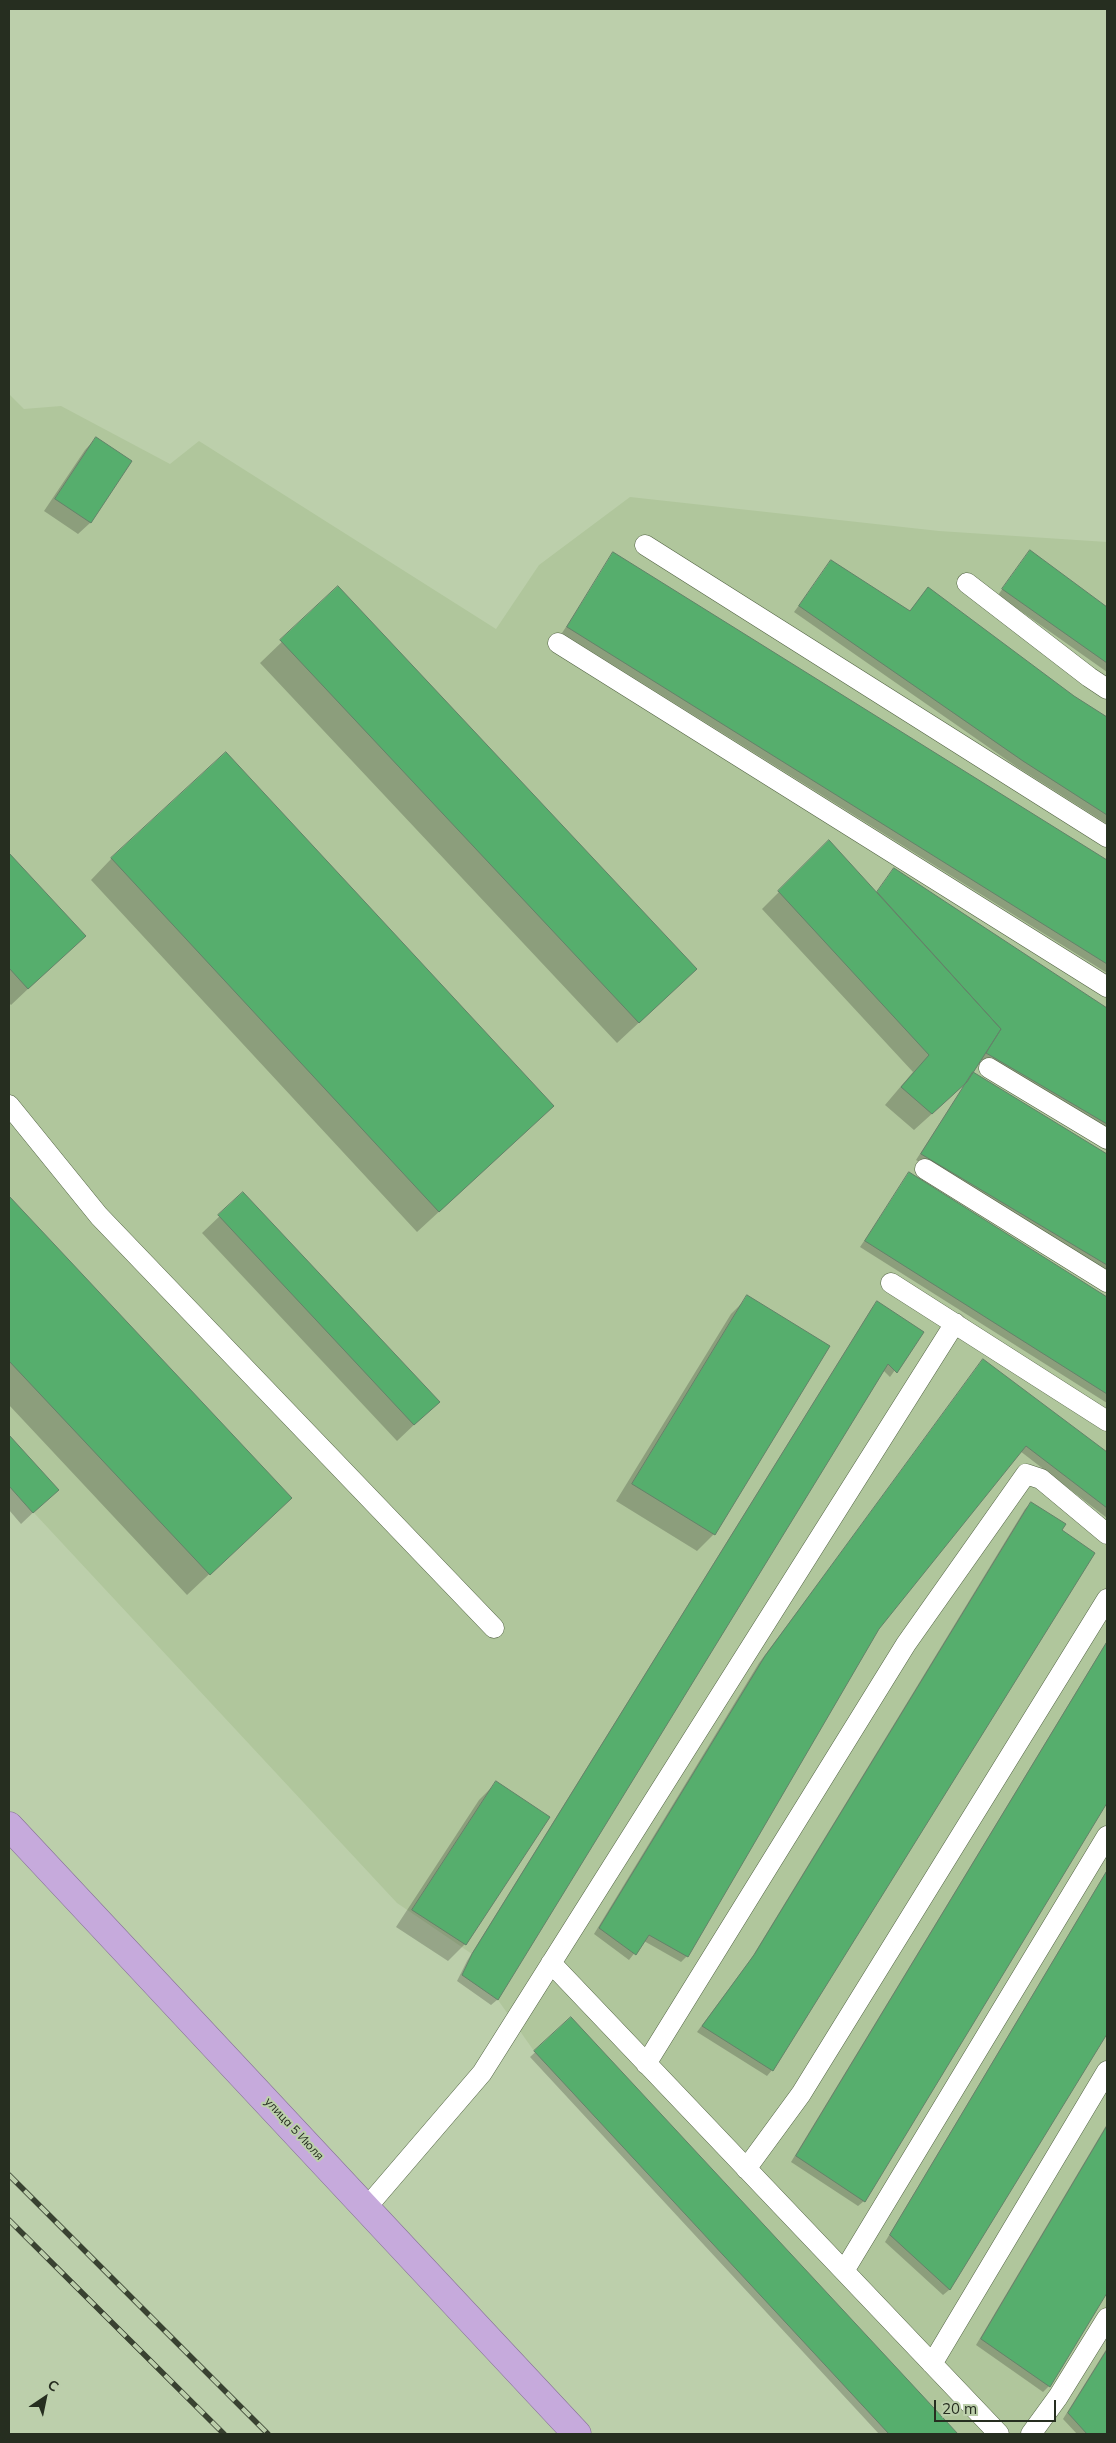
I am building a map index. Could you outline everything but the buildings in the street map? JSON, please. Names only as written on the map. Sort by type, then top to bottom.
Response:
[{"type":"highway","name":"улица 5 Июля","points":[[9,1826],[367,2207],[577,2434]]},
{"type":"lane","points":[[646,545],[1107,837]]},
{"type":"lane","points":[[966,583],[1107,689]]},
{"type":"lane","points":[[558,643],[1107,987]]},
{"type":"lane","points":[[989,1068],[1107,1139]]},
{"type":"lane","points":[[9,1105],[99,1216],[494,1628]]},
{"type":"lane","points":[[925,1169],[1107,1282]]},
{"type":"lane","points":[[891,1283],[1107,1421]]},
{"type":"lane","points":[[367,2207],[482,2073],[955,1323]]},
{"type":"lane","points":[[646,2064],[906,1644],[1026,1474],[1041,1479],[1107,1534]]},
{"type":"lane","points":[[746,2169],[800,2094],[1107,1599]]},
{"type":"lane","points":[[844,2271],[1107,1836]]},
{"type":"lane","points":[[550,1963],[999,2434]]},
{"type":"lane","points":[[932,2364],[1107,2071]]},
{"type":"lane","points":[[1031,2434],[1058,2398],[1107,2318]]},
{"type":"shaded area","points":[[9,394],[24,409],[61,406],[170,464],[199,441],[496,629],[539,565],[630,497],[939,531],[1107,542],[1107,2434],[889,2434],[534,2051],[498,2000],[462,1975],[472,1954],[397,1903],[9,1486]]},
{"type":"railway","points":[[9,2175],[268,2434]]},
{"type":"railway","points":[[9,2220],[224,2434]]}]
